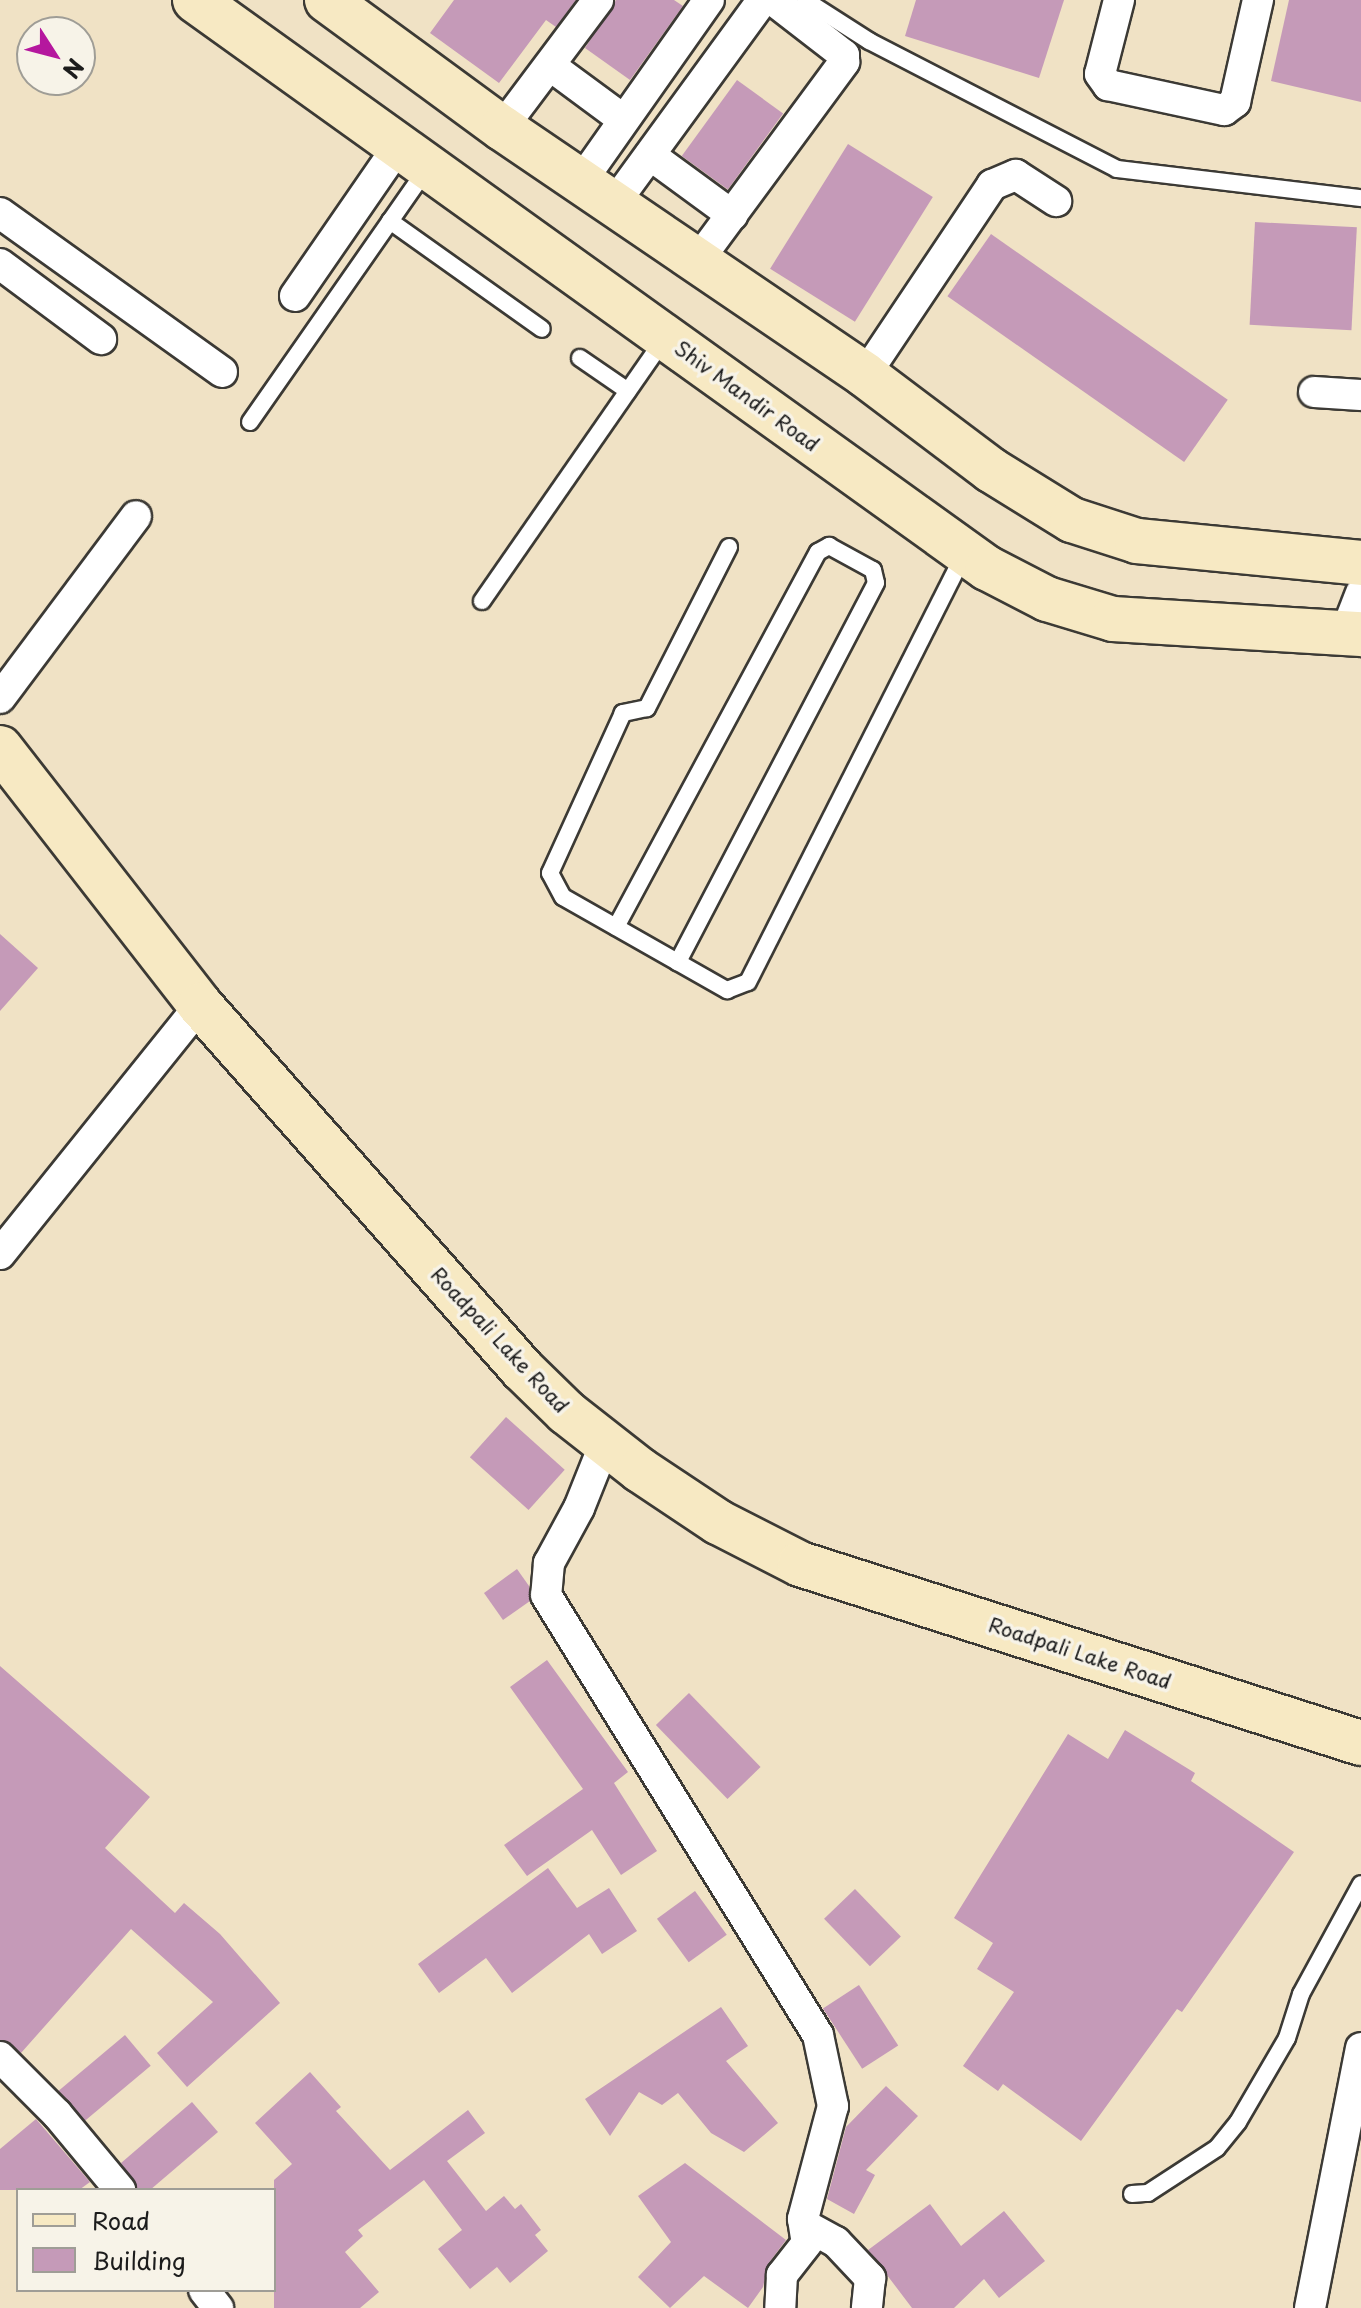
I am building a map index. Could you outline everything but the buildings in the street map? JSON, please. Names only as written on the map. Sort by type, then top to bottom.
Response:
[{"type":"street","name":"Shiv Mandir Road","points":[[195,0],[415,155],[965,554],[1047,599],[1113,619],[1353,634]]},
{"type":"street","points":[[327,0],[502,128],[599,190],[865,375],[1002,477],[1104,534],[1361,563]]},
{"type":"street","points":[[502,128],[552,67],[598,0]]},
{"type":"street","points":[[599,190],[624,120],[709,0]]},
{"type":"street","points":[[599,190],[650,155],[762,1],[770,0],[844,55],[844,62],[699,259]]},
{"type":"street","points":[[1119,0],[1100,74],[1108,85],[1224,110],[1235,102],[1258,0]]},
{"type":"street","points":[[552,67],[624,120]]},
{"type":"street","points":[[295,296],[415,155]]},
{"type":"street","points":[[650,155],[732,215]]},
{"type":"street","points":[[865,375],[992,185],[1016,175],[1056,201]]},
{"type":"street","points":[[0,213],[222,372]]},
{"type":"street","points":[[0,264],[101,339]]},
{"type":"street","points":[[1314,392],[1361,395]]},
{"type":"street","points":[[0,698],[136,516]]},
{"type":"street","points":[[1353,634],[1361,593]]},
{"type":"street","name":"Roadpali Lake Road","points":[[0,748],[200,1005],[522,1369],[605,1443],[718,1522],[800,1564],[1361,1743]]},
{"type":"street","points":[[0,1254],[200,1005]]},
{"type":"street","points":[[605,1443],[579,1508],[549,1563],[546,1595],[818,2035],[833,2106],[812,2176],[805,2225],[807,2243],[782,2275],[780,2308]]},
{"type":"street","points":[[1310,2308],[1361,2048]]},
{"type":"street","points":[[0,2057],[57,2114],[118,2188]]},
{"type":"street","points":[[805,2225],[836,2242],[870,2278],[867,2308]]},
{"type":"street","points":[[206,2292],[218,2308]]},
{"type":"lane","points":[[805,0],[869,41],[1117,169],[1361,198]]},
{"type":"lane","points":[[250,422],[390,221],[415,155]]},
{"type":"lane","points":[[390,221],[542,329]]},
{"type":"lane","points":[[482,601],[666,337]]},
{"type":"lane","points":[[580,358],[628,391]]},
{"type":"lane","points":[[616,927],[818,552],[829,546],[873,570],[876,583],[678,962]]},
{"type":"lane","points":[[729,547],[647,708],[623,713],[550,873],[563,897],[727,990],[748,982],[965,554]]},
{"type":"lane","points":[[1132,2194],[1148,2193],[1217,2148],[1238,2122],[1287,2038],[1301,1994],[1361,1884]]}]
